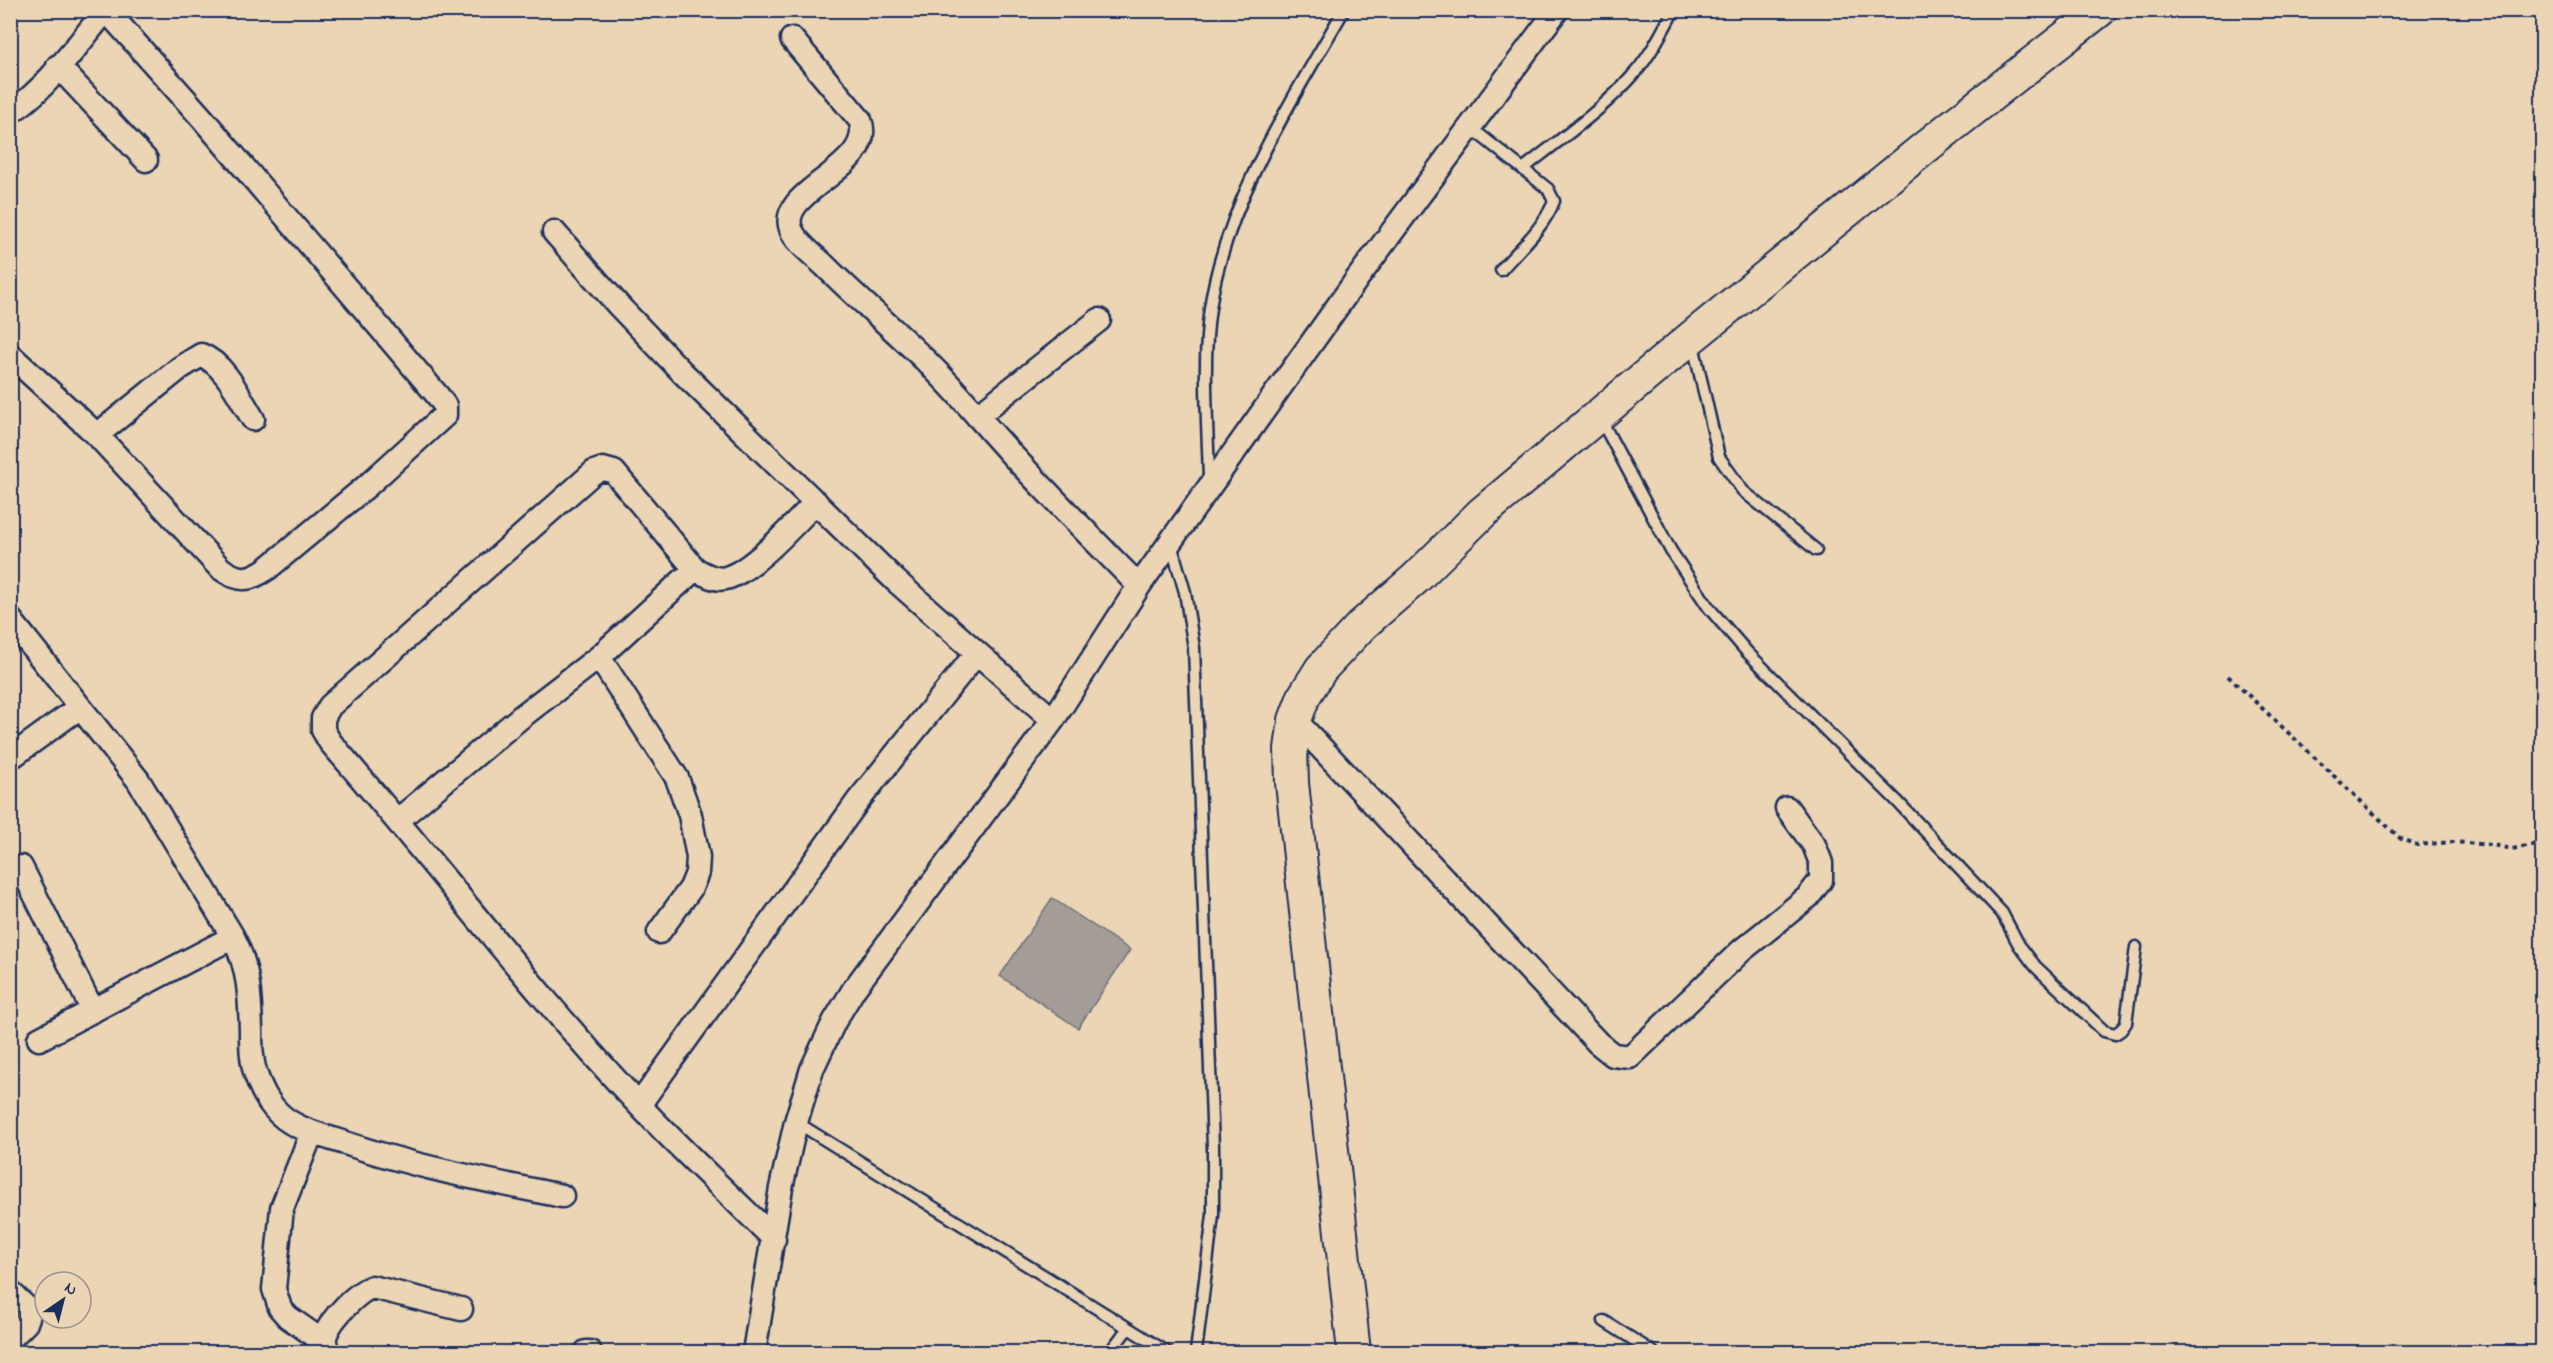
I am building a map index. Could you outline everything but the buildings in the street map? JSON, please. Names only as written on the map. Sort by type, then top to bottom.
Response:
[{"type":"street","points":[[10,112],[20,106],[58,66],[106,10],[202,118],[438,396],[445,406],[445,415],[368,485],[277,560],[258,575],[246,579],[232,577],[220,568],[97,435],[16,368]]},
{"type":"street","points":[[754,1353],[781,1188],[796,1122],[812,1069],[834,1022],[854,989],[1053,720],[1139,586],[1357,279],[1557,10]]},
{"type":"street","points":[[1354,1353],[1292,783],[1290,749],[1295,720],[1304,696],[1321,669],[1362,625],[1416,578],[1482,513],[1692,337],[1938,137],[2100,10]]},
{"type":"street","points":[[792,39],[847,102],[860,120],[864,131],[861,142],[854,153],[797,203],[790,216],[791,229],[848,290],[937,372],[1139,586]]},
{"type":"street","points":[[58,66],[146,160]]},
{"type":"street","points":[[554,232],[619,306],[682,372],[896,581],[1053,720]]},
{"type":"street","points":[[977,416],[1099,320]]},
{"type":"street","points":[[97,435],[180,368],[201,355],[211,359],[220,369],[253,418]]},
{"type":"street","points":[[774,1239],[639,1105],[453,890],[398,820],[330,742],[323,730],[323,718],[330,706],[350,687],[594,472],[603,469],[614,472],[695,569],[711,578],[725,578],[742,569],[775,543],[816,502]]},
{"type":"street","points":[[398,820],[521,717],[599,657],[695,569]]},
{"type":"street","points":[[10,619],[151,800],[233,937],[242,954],[248,975],[251,1052],[256,1073],[266,1098],[276,1112],[291,1123],[312,1132],[374,1153],[562,1196]]},
{"type":"street","points":[[639,1105],[858,801],[976,654]]},
{"type":"street","points":[[599,657],[677,778],[690,815],[698,857],[697,873],[691,888],[659,932]]},
{"type":"street","points":[[10,758],[80,707]]},
{"type":"street","points":[[1295,720],[1598,1043],[1614,1055],[1630,1057],[1733,958],[1808,897],[1821,880],[1821,863],[1814,845],[1786,808]]},
{"type":"street","points":[[21,867],[93,1011]]},
{"type":"street","points":[[39,1039],[233,937]]},
{"type":"street","points":[[312,1132],[282,1208],[274,1289],[280,1308],[326,1348]]},
{"type":"street","points":[[326,1348],[329,1328],[362,1290],[372,1287],[461,1309]]},
{"type":"street","points":[[10,1292],[26,1307],[29,1314],[26,1323],[10,1340]]},
{"type":"street","points":[[585,1353],[590,1353]]},
{"type":"lane","points":[[1209,487],[1208,349],[1210,309],[1218,268],[1233,223],[1257,166],[1344,10]]},
{"type":"lane","points":[[1523,170],[1623,86],[1649,55],[1674,10]]},
{"type":"lane","points":[[1470,126],[1548,189],[1554,201],[1550,212],[1501,270]]},
{"type":"lane","points":[[1692,337],[1719,457],[1743,491],[1816,550]]},
{"type":"lane","points":[[1599,415],[1671,551],[1709,608],[1747,652],[1897,801],[2002,913],[2019,945],[2036,966],[2104,1031],[2115,1034],[2126,1023],[2136,947]]},
{"type":"lane","points":[[1170,542],[1185,592],[1194,648],[1213,1147],[1213,1215],[1196,1353]]},
{"type":"lane","points":[[796,1122],[1167,1353]]},
{"type":"lane","points":[[1604,1321],[1653,1353]]},
{"type":"lane","points":[[1110,1353],[1128,1328]]},
{"type":"path","points":[[2228,676],[2402,839],[2417,845],[2453,842],[2492,844],[2512,849],[2536,844],[2542,839]]},
{"type":"shaded area","points":[[1052,898],[1130,950],[1078,1028],[1000,976]]}]
